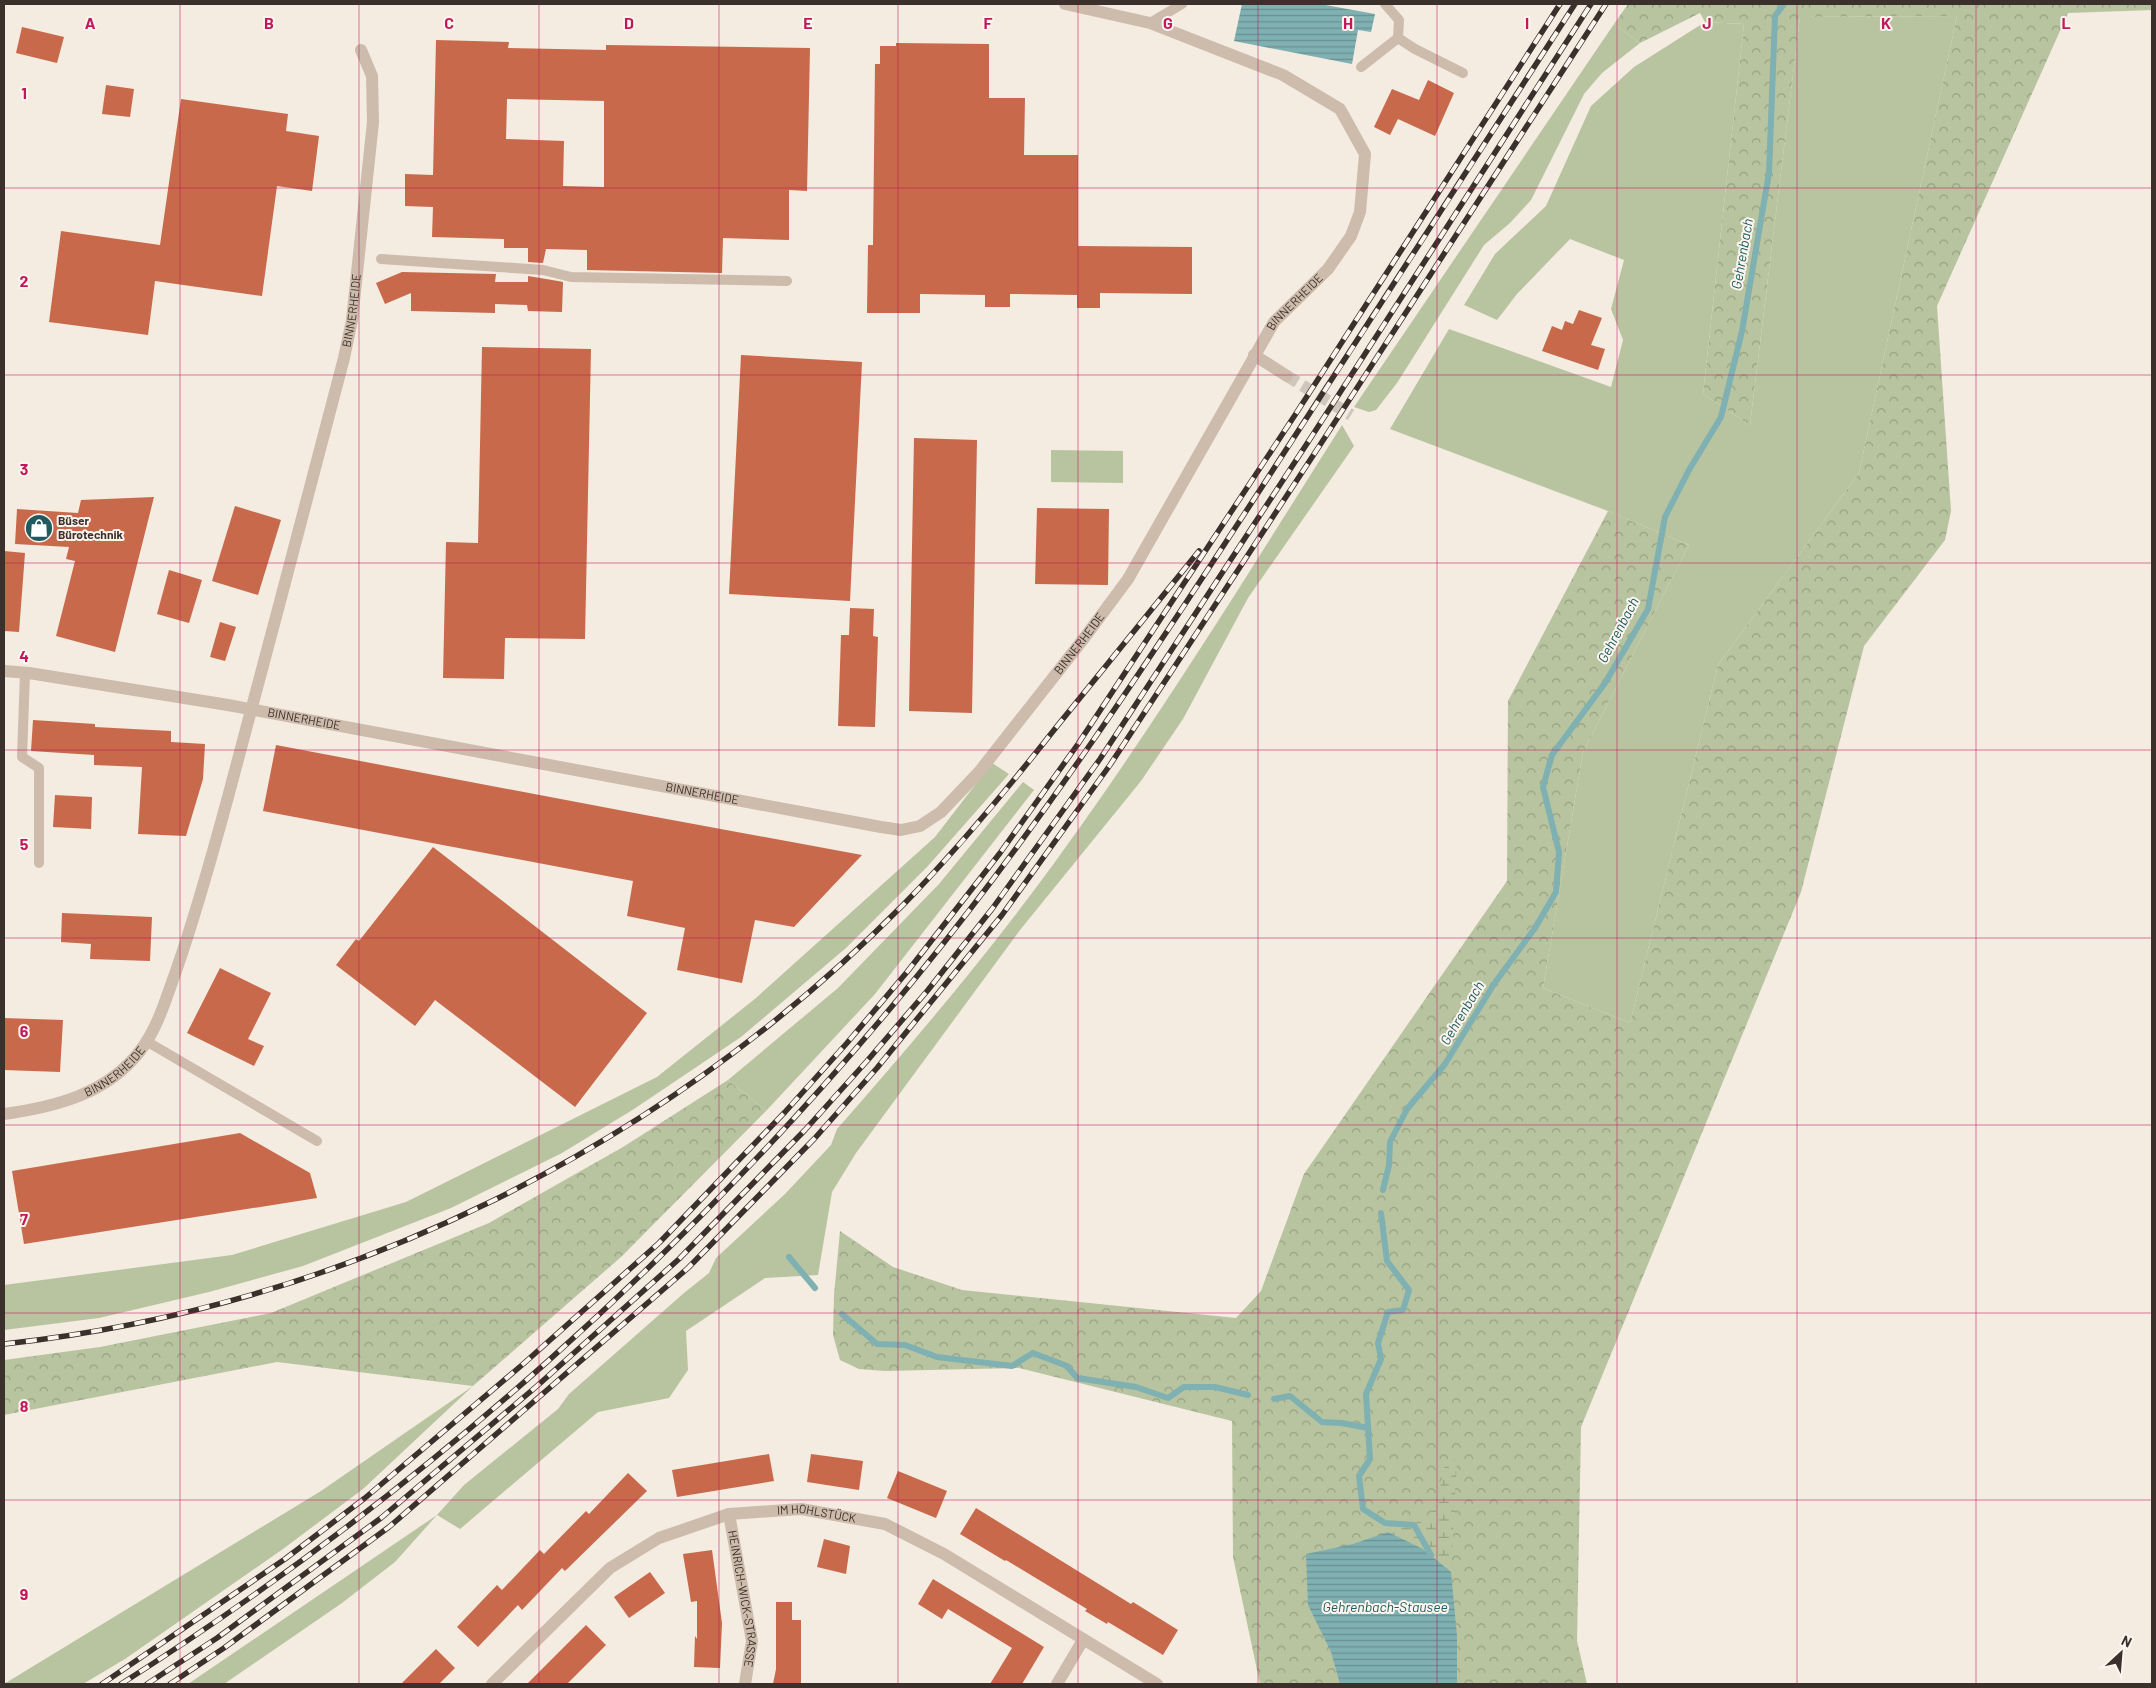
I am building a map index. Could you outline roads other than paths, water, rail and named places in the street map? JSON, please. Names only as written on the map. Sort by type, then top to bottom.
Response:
[{"type":"street","name":"BINNERHEIDE","points":[[4,671],[25,672],[228,704],[251,710],[901,830],[920,826],[940,812],[979,772],[1128,579],[1274,322],[1328,269],[1351,236],[1360,212],[1364,154],[1340,109],[1283,75],[1150,23],[1065,4]]},
{"type":"street","name":"BINNERHEIDE","points":[[4,1114],[29,1111],[76,1099],[114,1078],[141,1050],[162,1011],[206,879],[344,358],[352,320],[373,122],[372,76],[361,50]]},
{"type":"street","points":[[1254,355],[1287,376]]},
{"type":"street","name":"IM HOHLSTÜCK","points":[[492,1684],[610,1568],[659,1538],[729,1514],[801,1509],[885,1524],[944,1554],[1157,1684]]},
{"type":"street","name":"HEINRICH-WICK-STRASSE","points":[[729,1514],[752,1641],[745,1684]]},
{"type":"street","points":[[1057,1684],[1083,1640]]},
{"type":"lane","points":[[1150,23],[1182,4]]},
{"type":"lane","points":[[1361,67],[1398,38],[1399,20],[1385,4]]},
{"type":"lane","points":[[1398,38],[1462,73]]},
{"type":"lane","points":[[381,259],[543,270],[571,276],[787,281]]},
{"type":"lane","points":[[25,672],[22,757],[39,768],[38,863]]},
{"type":"lane","points":[[146,1041],[317,1141]]},
{"type":"water","points":[[1242,4],[1320,4],[1375,14],[1371,32],[1358,30],[1352,64],[1234,41]]},
{"type":"water","name":"Gehrenbach-Stausee","points":[[1388,1532],[1423,1549],[1451,1572],[1457,1636],[1457,1684],[1340,1684],[1331,1652],[1308,1605],[1306,1554],[1353,1544]]},
{"type":"waterway","name":"Gehrenbach","points":[[1383,1190],[1389,1165],[1390,1142],[1407,1109],[1445,1064],[1494,984],[1535,928],[1556,892],[1559,852],[1543,787],[1552,755],[1605,683],[1648,609],[1665,517],[1689,470],[1721,417],[1742,331],[1769,173],[1775,16],[1784,4]]},
{"type":"waterway","name":"Gehrenbach","points":[[1381,1213],[1387,1261],[1409,1290],[1403,1310],[1388,1312],[1378,1343],[1381,1359],[1366,1394],[1370,1459],[1359,1476],[1363,1509],[1385,1523],[1414,1525],[1431,1555]]},
{"type":"waterway","points":[[789,1257],[815,1288]]},
{"type":"waterway","points":[[842,1314],[877,1344],[905,1345],[937,1357],[1012,1366],[1033,1353],[1067,1366],[1077,1378],[1136,1387],[1168,1398],[1184,1387],[1215,1387],[1248,1395]]},
{"type":"waterway","points":[[1274,1399],[1290,1396],[1322,1422],[1342,1423],[1368,1428]]},
{"type":"tunnel","points":[[1287,376],[1351,415]]},
{"type":"railway","points":[[102,1684],[285,1559],[365,1498],[522,1365],[659,1243],[785,1112],[847,1043],[907,972],[1000,853],[1078,744],[1295,415],[1560,4]]},
{"type":"railway","points":[[121,1684],[232,1610],[341,1531],[446,1449],[548,1361],[646,1270],[740,1175],[831,1077],[964,918],[1051,800],[1135,680],[1575,4]]},
{"type":"railway","points":[[147,1684],[217,1638],[381,1518],[537,1386],[679,1259],[805,1130],[867,1061],[928,990],[992,909],[1100,759],[1310,439],[1591,4]]},
{"type":"railway","points":[[170,1684],[224,1648],[389,1527],[688,1268],[815,1138],[877,1068],[1002,915],[1110,765],[1606,4]]},
{"type":"railway","points":[[4,1344],[130,1324],[254,1294],[374,1253],[491,1202],[602,1141],[709,1071],[809,992],[923,884],[1002,794],[1199,551]]},
{"type":"place","name":"Büser Bürotechnik","points":[[39,528]]}]
